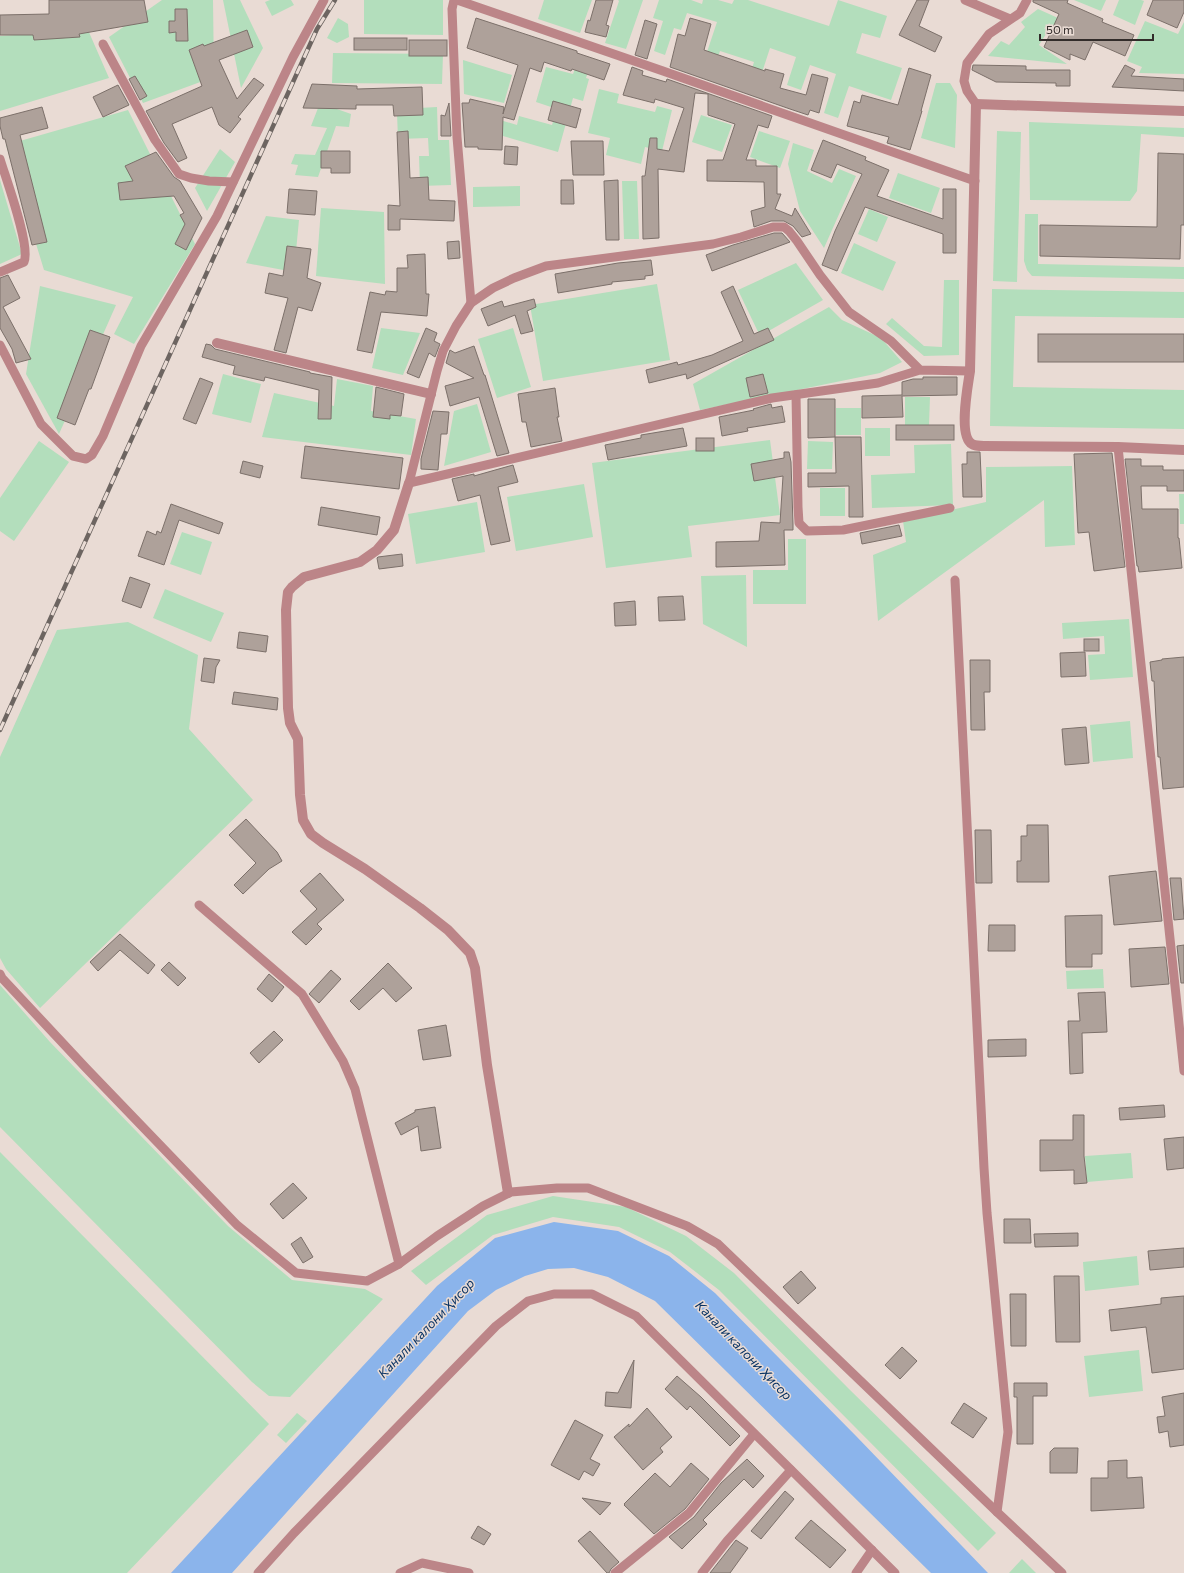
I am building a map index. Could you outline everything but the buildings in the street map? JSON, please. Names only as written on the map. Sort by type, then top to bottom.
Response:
[{"type":"street","points":[[1184,111],[976,104],[970,371],[965,404],[967,438],[972,444],[984,446],[1184,450]]},
{"type":"street","points":[[217,343],[431,394]]},
{"type":"street","points":[[409,483],[394,530],[377,550],[360,562],[304,577],[288,592],[286,610],[288,708],[290,723],[298,739],[300,795],[303,820],[312,834],[323,843],[365,869],[420,908],[448,930],[470,953],[475,968],[487,1065],[508,1193]]},
{"type":"lane","points":[[0,345],[41,424],[73,456],[86,459],[92,455],[103,436],[141,346],[217,216],[293,57],[324,0]]},
{"type":"lane","points":[[471,303],[457,137],[452,9],[455,0],[663,70],[975,181]]},
{"type":"lane","points":[[965,0],[1010,19]]},
{"type":"lane","points":[[976,104],[967,91],[964,81],[967,63],[989,34],[1020,13],[1027,0]]},
{"type":"lane","points":[[103,44],[155,140],[179,174],[209,181],[233,182]]},
{"type":"lane","points":[[0,159],[22,234],[26,253],[24,262],[0,272]]},
{"type":"lane","points":[[920,370],[891,341],[849,312],[820,275],[797,241],[784,227],[773,227],[713,244],[546,266],[493,288],[471,303],[456,326],[443,351],[409,483],[772,398],[878,383],[920,370],[970,371]]},
{"type":"lane","points":[[796,395],[799,523],[806,531],[843,530],[950,508]]},
{"type":"lane","points":[[1118,448],[1184,1071]]},
{"type":"lane","points":[[955,580],[984,1168],[1008,1432],[997,1512]]},
{"type":"lane","points":[[199,905],[302,994],[344,1061],[355,1089],[399,1264]]},
{"type":"lane","points":[[0,974],[2,978],[86,1068],[237,1224],[296,1272],[367,1281],[399,1264],[437,1236],[483,1206],[511,1192],[557,1188],[588,1188],[687,1226],[718,1244],[1062,1573]]},
{"type":"lane","points":[[258,1573],[294,1533],[496,1326],[528,1301],[554,1294],[592,1294],[636,1316],[895,1573]]},
{"type":"lane","points":[[615,1573],[689,1513],[754,1434]]},
{"type":"lane","points":[[702,1573],[727,1541],[791,1470]]},
{"type":"lane","points":[[856,1573],[872,1550]]},
{"type":"lane","points":[[400,1573],[422,1563],[469,1573]]},
{"type":"green space","points":[[162,0],[213,0],[214,77],[143,103],[109,37]]},
{"type":"green space","points":[[223,0],[240,0],[263,48],[241,88]]},
{"type":"green space","points":[[270,0],[291,0],[294,5],[272,16],[265,2]]},
{"type":"green space","points":[[364,0],[443,0],[443,35],[364,34]]},
{"type":"green space","points":[[544,0],[592,0],[580,33],[538,19]]},
{"type":"green space","points":[[618,0],[643,0],[626,49],[605,43],[619,1]]},
{"type":"green space","points":[[659,0],[691,0],[702,4],[703,0],[718,0],[732,4],[734,0],[748,0],[829,26],[838,0],[887,16],[880,38],[862,33],[856,53],[902,68],[891,100],[849,86],[838,118],[824,113],[836,74],[810,65],[801,90],[787,85],[796,57],[770,48],[755,94],[745,91],[754,62],[720,51],[711,77],[700,73],[717,22],[687,13],[681,30],[674,28],[665,55],[654,51],[663,21],[653,18]]},
{"type":"green space","points":[[1074,0],[1106,0],[1101,11]]},
{"type":"green space","points":[[1119,0],[1144,1],[1135,25],[1113,15]]},
{"type":"green space","points":[[1038,9],[1087,31],[1076,56],[1069,53],[1075,39],[1050,28],[1039,45],[1067,64],[988,56],[1001,41],[1009,45],[1025,27],[1021,22]]},
{"type":"green space","points":[[338,18],[348,24],[349,37],[337,43],[327,38]]},
{"type":"green space","points":[[1145,21],[1178,34],[1184,22],[1184,74],[1139,73],[1142,67],[1127,61]]},
{"type":"green space","points":[[88,30],[109,78],[0,111],[0,36]]},
{"type":"green space","points":[[333,53],[443,54],[442,84],[332,83]]},
{"type":"green space","points":[[463,60],[512,75],[504,103],[464,94]]},
{"type":"green space","points":[[576,66],[589,69],[586,78],[589,79],[583,101],[573,98],[558,152],[496,134],[500,120],[517,125],[519,116],[552,125],[557,109],[536,102],[546,67],[573,74]]},
{"type":"green space","points":[[936,83],[950,83],[957,95],[955,148],[921,138]]},
{"type":"green space","points":[[599,89],[619,94],[617,103],[655,112],[657,106],[672,110],[662,151],[645,147],[641,164],[606,155],[610,138],[588,133]]},
{"type":"green space","points":[[320,103],[351,114],[349,127],[336,126],[318,177],[295,175],[298,165],[291,164],[295,154],[315,155],[327,128],[311,126]]},
{"type":"green space","points":[[437,107],[438,140],[449,140],[451,185],[420,186],[419,156],[429,156],[428,138],[398,139],[397,113],[419,108]]},
{"type":"green space","points":[[128,110],[195,244],[134,344],[114,334],[133,297],[44,270],[6,145]]},
{"type":"green space","points":[[701,115],[732,125],[722,152],[692,142]]},
{"type":"green space","points":[[1029,122],[1184,128],[1184,137],[1141,134],[1137,191],[1130,201],[1030,200]]},
{"type":"green space","points":[[759,131],[790,141],[780,168],[750,157]]},
{"type":"green space","points":[[997,131],[1021,132],[1017,282],[993,281]]},
{"type":"green space","points":[[793,143],[814,150],[807,171],[832,183],[839,169],[856,176],[824,248],[800,211],[788,164]]},
{"type":"green space","points":[[220,149],[235,162],[207,211],[195,188]]},
{"type":"green space","points":[[898,173],[940,188],[931,213],[889,198]]},
{"type":"green space","points":[[0,180],[22,254],[0,264]]},
{"type":"green space","points":[[622,181],[637,181],[639,239],[624,239]]},
{"type":"green space","points":[[520,186],[520,206],[473,207],[473,187]]},
{"type":"green space","points":[[321,208],[384,212],[385,284],[316,276]]},
{"type":"green space","points":[[869,209],[888,217],[877,242],[858,234]]},
{"type":"green space","points":[[1025,214],[1038,214],[1038,264],[1184,267],[1184,279],[1032,276],[1027,270],[1024,261]]},
{"type":"green space","points":[[266,216],[299,220],[294,272],[246,263]]},
{"type":"green space","points":[[854,243],[896,262],[883,291],[841,273]]},
{"type":"green space","points":[[796,263],[823,300],[760,336],[738,290]]},
{"type":"green space","points":[[944,280],[959,280],[959,355],[924,356],[886,324],[892,318],[924,346],[942,347]]},
{"type":"green space","points":[[657,284],[670,360],[543,381],[530,305]]},
{"type":"green space","points":[[40,286],[116,305],[59,434],[26,374]]},
{"type":"green space","points":[[992,289],[1184,292],[1184,318],[1015,316],[1013,387],[1184,390],[1184,429],[990,426]]},
{"type":"green space","points":[[829,307],[842,320],[881,338],[902,362],[880,373],[700,410],[693,384]]},
{"type":"green space","points":[[381,328],[420,333],[403,375],[372,368]]},
{"type":"green space","points":[[513,328],[531,387],[497,398],[478,339]]},
{"type":"green space","points":[[223,374],[261,384],[251,423],[212,414]]},
{"type":"green space","points":[[337,379],[373,386],[371,411],[416,419],[411,455],[262,437],[274,393],[334,406]]},
{"type":"green space","points":[[905,397],[930,397],[929,425],[905,425]]},
{"type":"green space","points":[[477,404],[491,452],[444,466],[454,411]]},
{"type":"green space","points":[[836,408],[861,408],[861,435],[836,435]]},
{"type":"green space","points":[[865,428],[890,428],[890,456],[865,456]]},
{"type":"green space","points":[[770,440],[780,515],[688,526],[692,557],[606,568],[592,463]]},
{"type":"green space","points":[[39,441],[69,462],[14,541],[0,531],[0,498]]},
{"type":"green space","points":[[808,441],[833,442],[832,469],[807,469]]},
{"type":"green space","points":[[951,444],[953,505],[872,508],[871,475],[915,473],[914,445]]},
{"type":"green space","points":[[1072,466],[1075,545],[1045,547],[1044,500],[878,621],[873,555],[906,542],[903,521],[986,502],[986,467]]},
{"type":"green space","points":[[584,484],[593,537],[516,551],[507,497]]},
{"type":"green space","points":[[820,488],[845,488],[845,516],[820,516]]},
{"type":"green space","points":[[1179,494],[1184,494],[1184,524],[1180,524]]},
{"type":"green space","points":[[477,502],[485,552],[416,564],[408,514]]},
{"type":"green space","points":[[182,532],[212,542],[201,575],[170,564]]},
{"type":"green space","points":[[788,539],[806,539],[806,604],[753,604],[753,570],[788,570]]},
{"type":"green space","points":[[746,575],[747,647],[703,624],[701,576]]},
{"type":"green space","points":[[165,589],[224,613],[211,642],[153,618]]},
{"type":"green space","points":[[1129,619],[1133,677],[1090,680],[1088,655],[1105,654],[1104,636],[1063,639],[1062,623]]},
{"type":"green space","points":[[128,622],[198,655],[189,729],[253,800],[40,1008],[6,969],[0,958],[0,757],[57,630]]},
{"type":"green space","points":[[1130,721],[1133,758],[1093,762],[1090,725]]},
{"type":"green space","points":[[1103,969],[1104,988],[1067,989],[1066,971]]},
{"type":"green space","points":[[0,985],[50,1042],[228,1226],[292,1280],[365,1289],[383,1299],[290,1397],[269,1396],[252,1382],[0,1127]]},
{"type":"green space","points":[[0,1152],[269,1424],[127,1573],[0,1573]]},
{"type":"green space","points":[[1131,1153],[1133,1178],[1087,1182],[1085,1156]]},
{"type":"green space","points":[[553,1196],[626,1207],[686,1236],[734,1273],[849,1389],[996,1533],[978,1551],[719,1290],[670,1252],[619,1227],[553,1217],[493,1235],[426,1285],[411,1271],[487,1215]]},
{"type":"green space","points":[[1137,1256],[1139,1285],[1085,1291],[1083,1262]]},
{"type":"green space","points":[[1139,1350],[1143,1391],[1089,1397],[1084,1356]]},
{"type":"green space","points":[[297,1413],[307,1421],[286,1443],[277,1435]]},
{"type":"green space","points":[[1022,1559],[1036,1573],[1009,1573]]},
{"type":"water","name":"Канали калони Ҳисор","points":[[554,1222],[618,1231],[669,1256],[715,1293],[988,1573],[931,1573],[655,1301],[608,1277],[574,1268],[548,1269],[525,1276],[496,1290],[468,1311],[232,1573],[171,1573],[437,1286],[495,1238]]},
{"type":"railway","points":[[0,730],[317,29],[335,0]]}]
